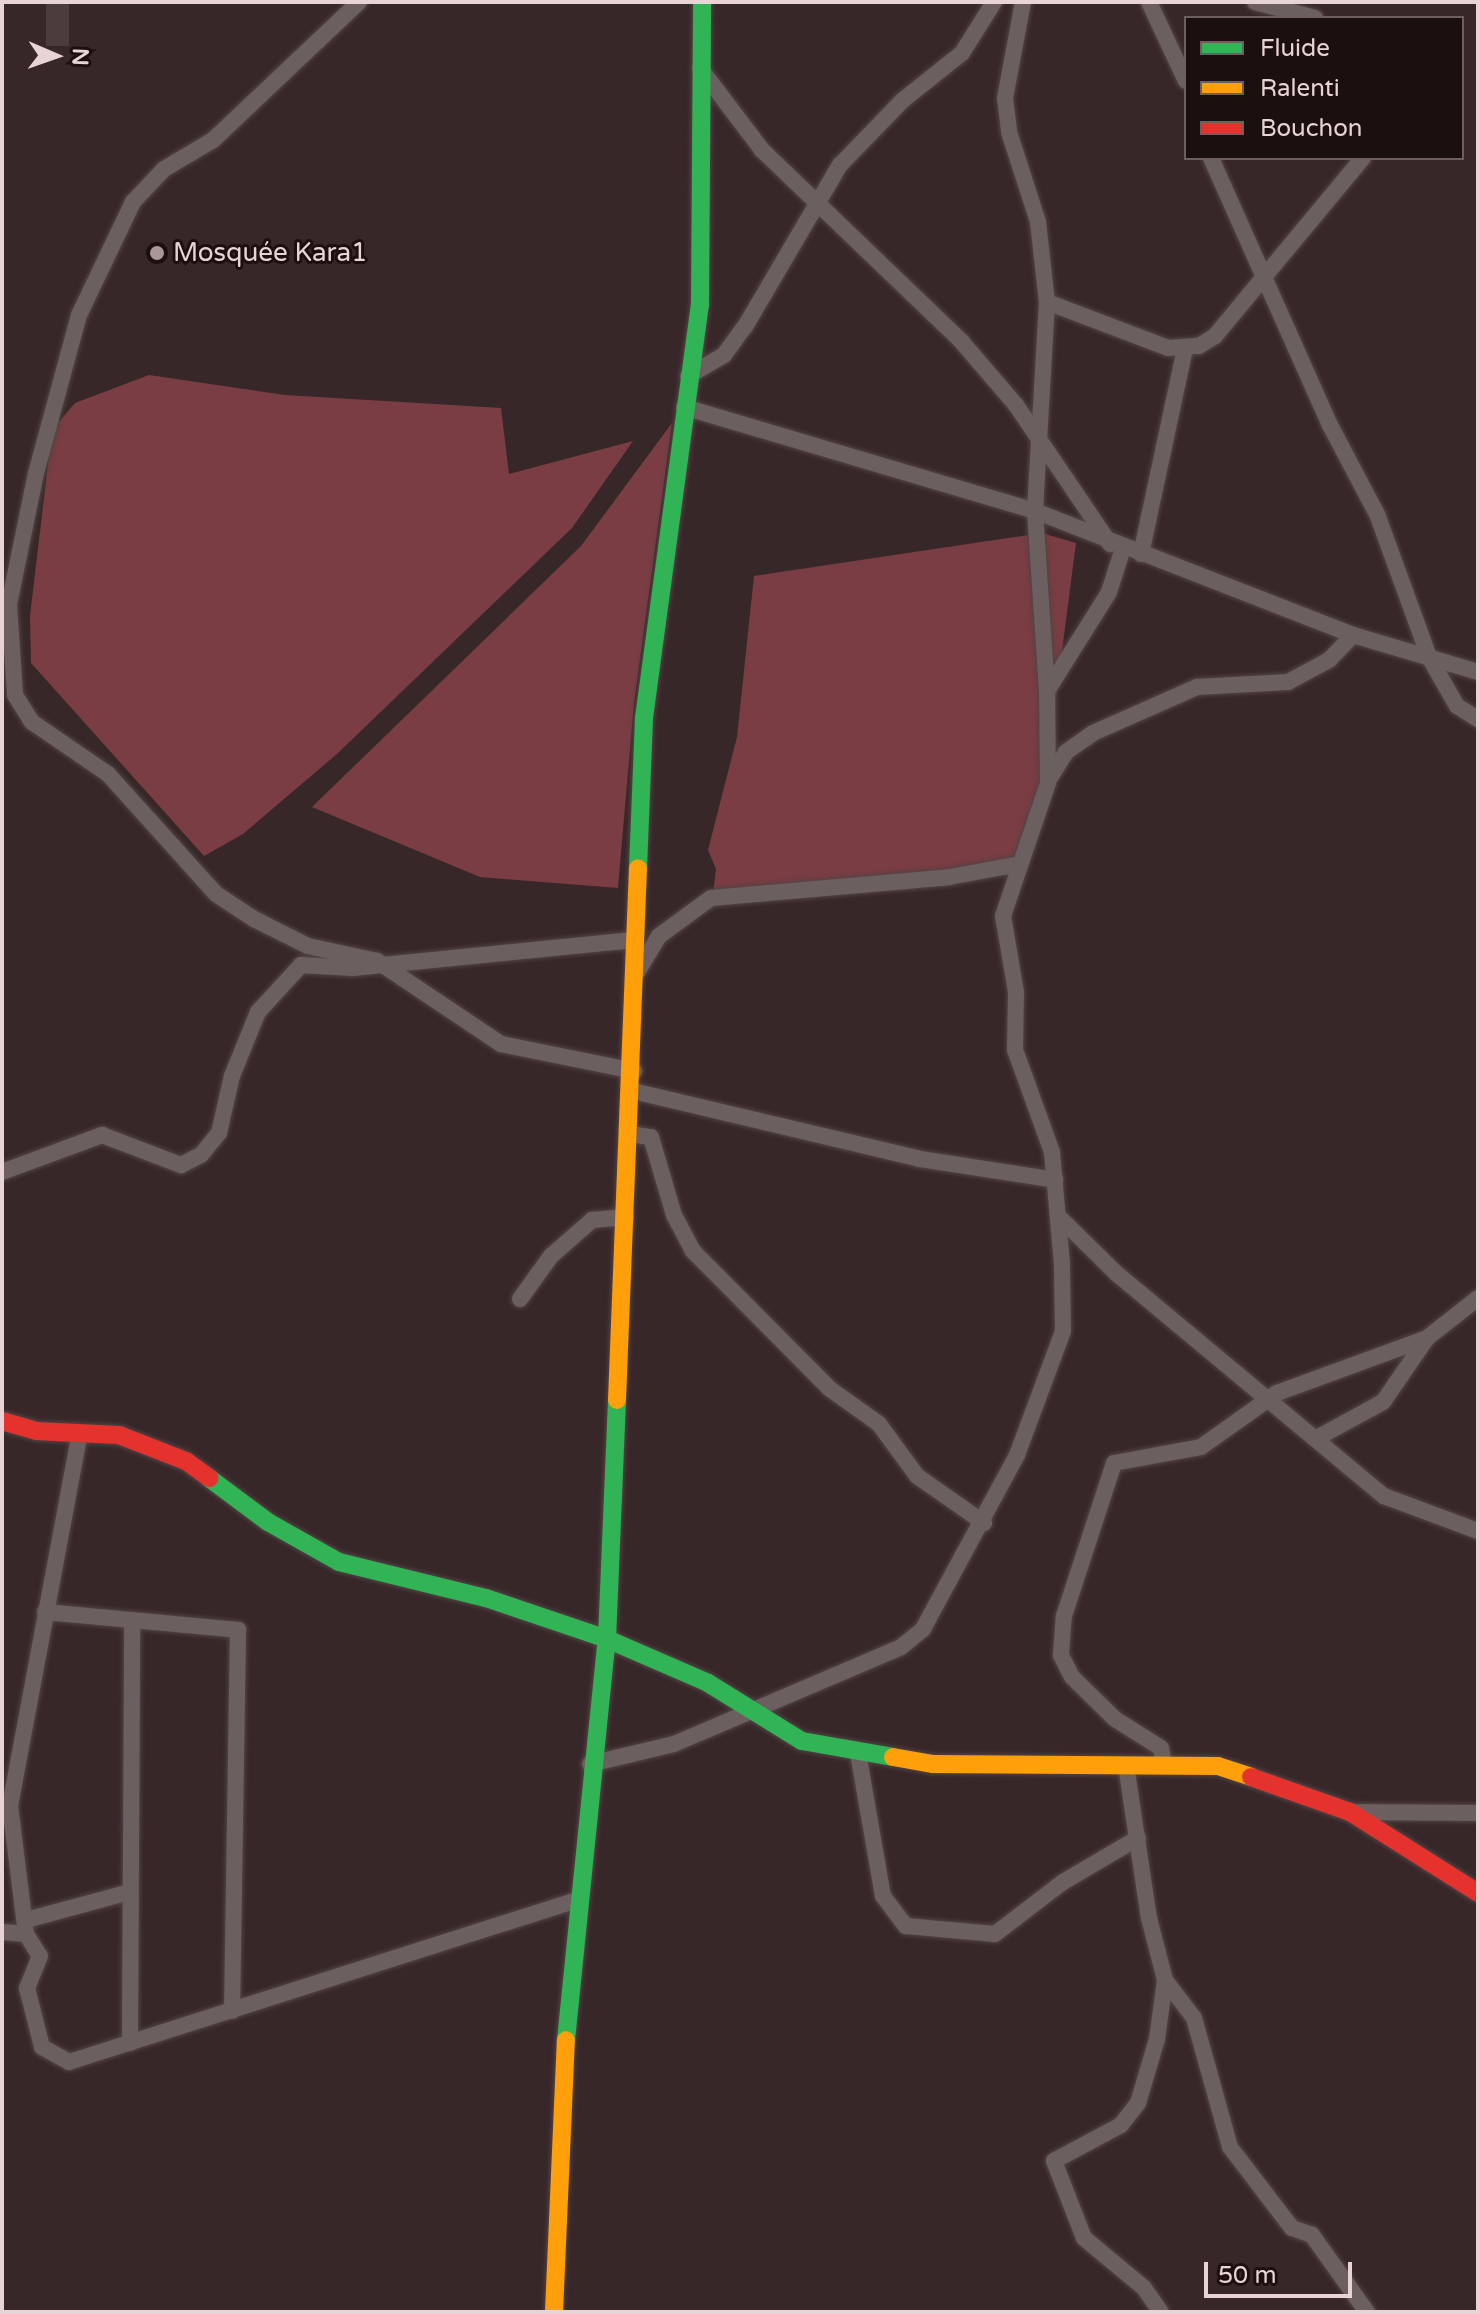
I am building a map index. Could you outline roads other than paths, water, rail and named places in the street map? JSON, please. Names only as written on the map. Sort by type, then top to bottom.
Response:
[{"type":"street","points":[[359,2],[213,140],[164,169],[133,202],[79,315],[20,543],[9,604],[21,711],[108,774],[216,894],[308,946],[377,961],[501,1044],[634,1071]]},
{"type":"street","points":[[554,2312],[577,1900],[590,1764],[607,1639],[634,1071],[644,718],[700,305],[699,67],[702,2]]},
{"type":"street","points":[[688,376],[724,355],[746,325],[816,202],[876,127],[962,53],[994,2]]},
{"type":"street","points":[[1023,2],[1005,98],[1009,132],[1038,222],[1047,302],[1035,511],[1047,691],[1048,783]]},
{"type":"street","points":[[1149,2],[1184,77]]},
{"type":"street","points":[[1255,2],[1308,16]]},
{"type":"street","points":[[699,67],[762,150],[962,342],[1037,436],[1117,546],[1109,592],[1047,691]]},
{"type":"street","points":[[1212,160],[1267,277],[1330,425],[1377,514],[1429,657],[1457,706],[1478,719]]},
{"type":"street","points":[[1047,302],[1097,325],[1185,349],[1215,336],[1361,160]]},
{"type":"street","points":[[1141,554],[1185,349]]},
{"type":"street","points":[[684,407],[1035,511],[1117,546],[1353,635],[1478,672]]},
{"type":"street","points":[[2,557],[20,543]]},
{"type":"street","points":[[590,1764],[674,1744],[866,1667],[923,1629],[984,1523],[1017,1455],[1063,1331],[1055,1180],[1044,1125],[1015,1050],[1016,992],[1003,916],[1048,783],[1066,752],[1093,733],[1197,687],[1288,682],[1329,660],[1353,635]]},
{"type":"street","points":[[636,974],[659,936],[711,898],[949,877],[1020,864]]},
{"type":"street","points":[[2,1172],[102,1135],[181,1165],[201,1155],[219,1133],[232,1076],[258,1012],[301,965],[353,968],[377,961],[636,940]]},
{"type":"street","points":[[633,1091],[920,1159],[1055,1180]]},
{"type":"street","points":[[629,1134],[651,1137],[674,1215],[693,1251],[830,1389],[879,1424],[917,1476],[984,1523]]},
{"type":"street","points":[[1058,1216],[1265,1400],[1384,1496],[1478,1531]]},
{"type":"street","points":[[520,1299],[551,1256],[592,1220],[626,1217]]},
{"type":"street","points":[[1164,1764],[1161,1748],[1115,1719],[1072,1677],[1061,1655],[1064,1616],[1114,1463],[1201,1447],[1265,1400],[1427,1338],[1478,1298]]},
{"type":"street","points":[[1315,1439],[1383,1402],[1427,1338]]},
{"type":"street","points":[[2,1421],[80,1433],[119,1435],[186,1461],[291,1537],[339,1562],[486,1598],[607,1639],[759,1710],[802,1741],[858,1753],[1022,1768],[1164,1764],[1218,1766],[1350,1812],[1478,1893]]},
{"type":"street","points":[[80,1433],[10,1806],[15,1880],[26,1927],[40,1956],[27,1988],[42,2047],[69,2062],[577,1900]]},
{"type":"street","points":[[45,1612],[238,1630],[232,2011]]},
{"type":"street","points":[[130,2043],[132,1620]]},
{"type":"street","points":[[858,1753],[883,1896],[906,1926],[995,1934],[1063,1882],[1138,1838]]},
{"type":"street","points":[[1126,1765],[1165,1980],[1138,2103],[1121,2125],[1054,2161],[1084,2238],[1144,2288],[1161,2312]]},
{"type":"street","points":[[1350,1812],[1478,1813]]},
{"type":"street","points":[[2,1932],[130,1892]]},
{"type":"street","points":[[1165,1980],[1194,2018],[1230,2147],[1292,2228],[1316,2240],[1367,2312]]},
{"type":"place","name":"Mosquée Kara1","points":[[157,253]]}]
